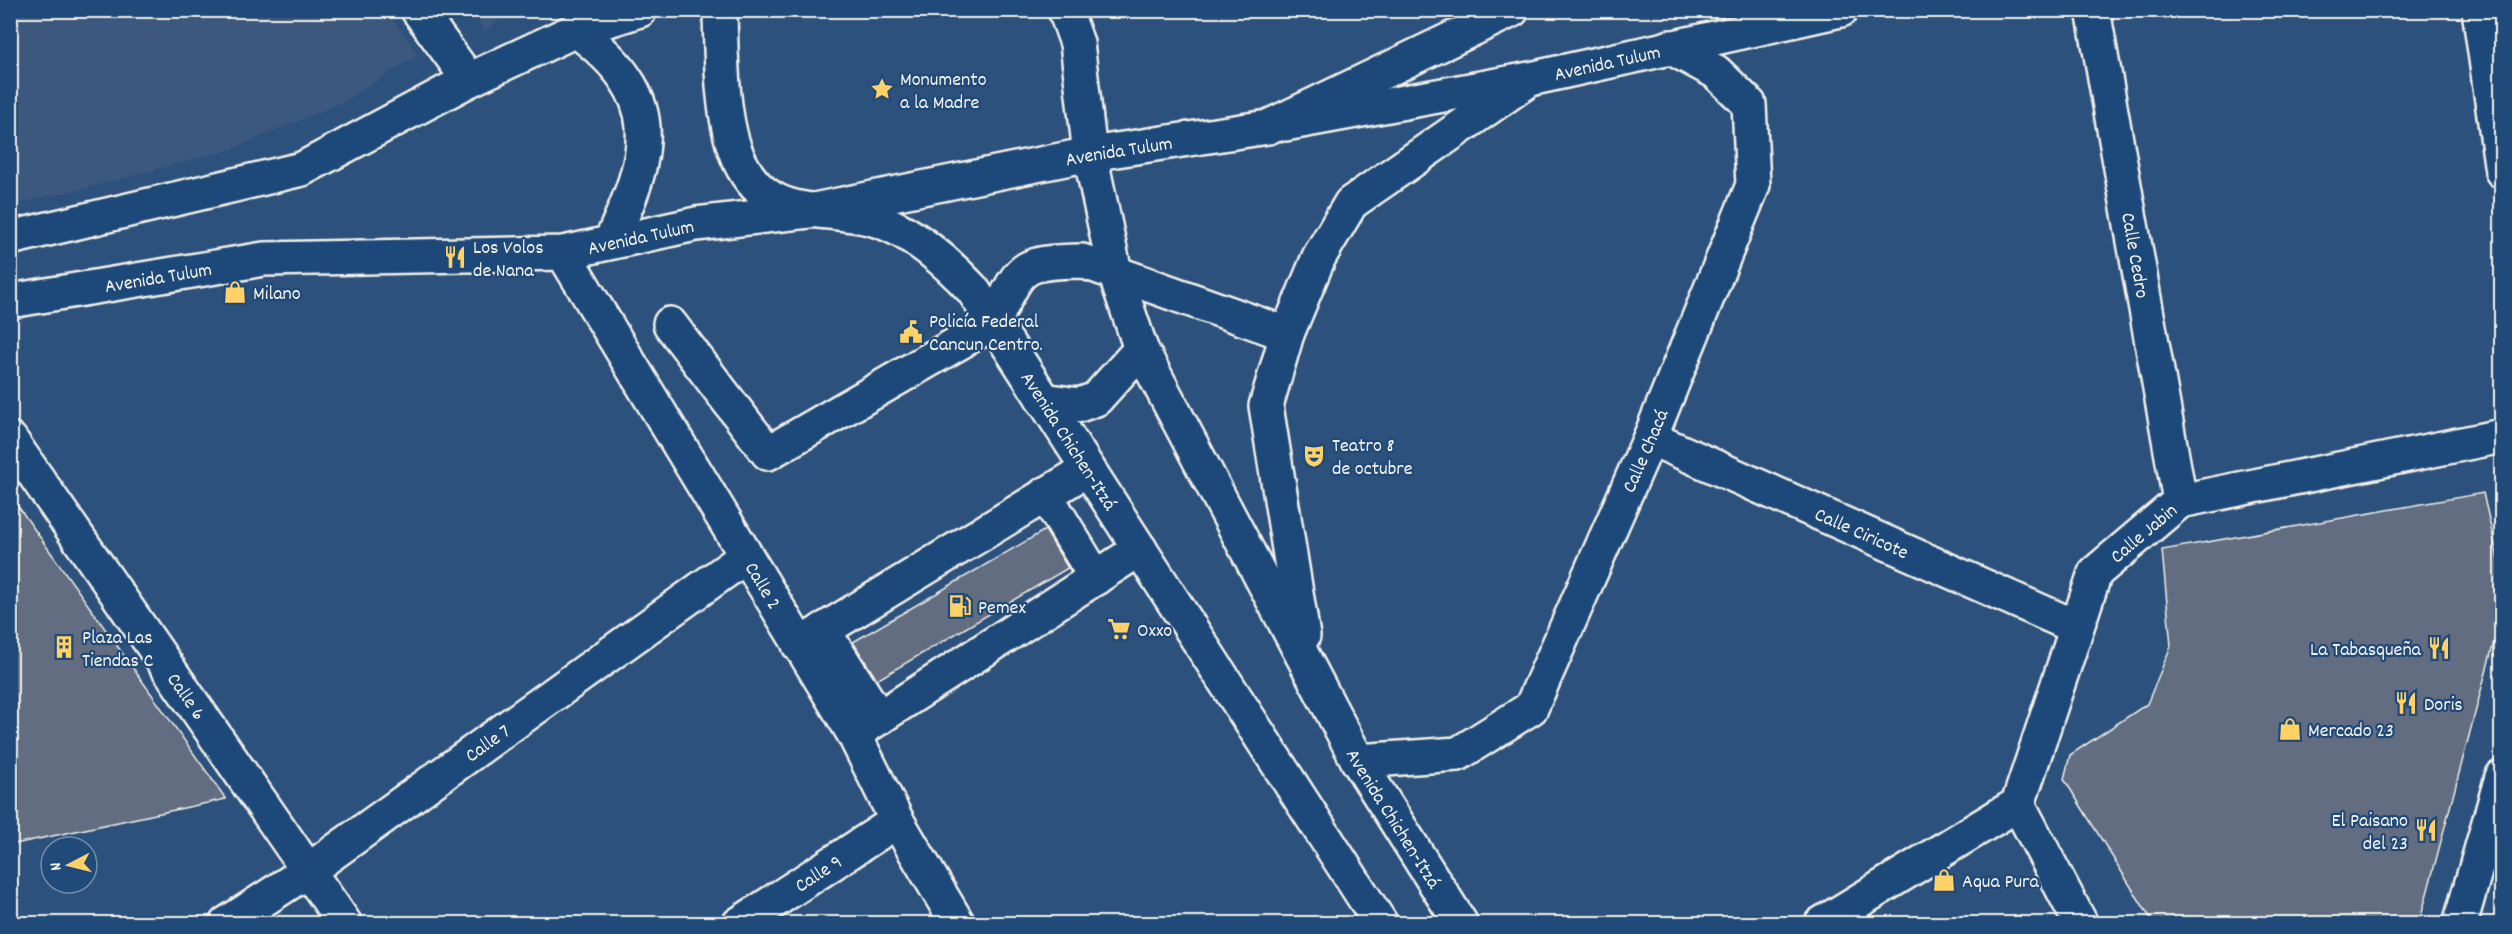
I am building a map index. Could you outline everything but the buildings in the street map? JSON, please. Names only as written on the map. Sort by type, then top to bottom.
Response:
[{"type":"street","points":[[418,10],[469,80]]},
{"type":"street","points":[[10,238],[302,169],[469,80],[569,20],[640,10]]},
{"type":"street","name":"Avenida Chichen-Itzá","points":[[720,10],[724,86],[729,125],[738,159],[752,181],[778,204],[809,211],[874,220],[912,238],[951,266],[973,290],[1381,924]]},
{"type":"street","name":"Avenida Chichen-Itzá","points":[[1065,10],[1077,43],[1090,154],[1115,273],[1141,349],[1358,761],[1461,924]]},
{"type":"street","name":"Avenida Tulum","points":[[1268,128],[1512,10]]},
{"type":"street","name":"Avenida Tulum","points":[[10,302],[264,259],[563,253],[696,224],[809,211],[1090,154],[1268,128],[1530,79],[1841,10]]},
{"type":"street","name":"Calle Cedro","points":[[2093,10],[2180,501]]},
{"type":"street","points":[[2480,10],[2502,171]]},
{"type":"street","points":[[569,20],[601,49],[624,78],[638,102],[645,129],[643,160],[634,190],[611,241]]},
{"type":"street","name":"Calle Chacá","points":[[1358,761],[1458,754],[1530,708],[1650,438],[1753,185],[1749,104],[1716,72],[1670,47]]},
{"type":"street","points":[[1307,662],[1266,406],[1287,334],[1319,257],[1351,203],[1530,79]]},
{"type":"street","name":"Calle 2","points":[[563,253],[745,557],[811,637],[866,726],[897,821],[958,924]]},
{"type":"street","points":[[670,324],[768,453],[993,323],[1017,277],[1030,266],[1047,262],[1082,261],[1287,334]]},
{"type":"street","points":[[1043,399],[1079,405],[1096,399],[1141,349]]},
{"type":"street","name":"Calle Jabin","points":[[2018,804],[2095,573],[2180,501],[2502,436]]},
{"type":"street","name":"Calle Ciricote","points":[[1650,438],[2076,627]]},
{"type":"street","name":"Calle 6","points":[[10,439],[345,924]]},
{"type":"street","points":[[811,637],[1088,469]]},
{"type":"street","points":[[1045,494],[1096,578]]},
{"type":"street","points":[[866,726],[1140,549]]},
{"type":"street","name":"Calle 7","points":[[226,924],[309,870],[745,557]]},
{"type":"street","points":[[2460,924],[2502,777]]},
{"type":"street","points":[[1821,924],[2018,804],[2081,924]]},
{"type":"street","name":"Calle 9","points":[[739,924],[897,821]]},
{"type":"shaded area","points":[[10,11],[387,11],[418,55],[342,102],[232,149],[94,186],[11,205]]},
{"type":"shaded area","points":[[471,11],[509,11],[485,31]]},
{"type":"place","name":"Monumento a la Madre","points":[[882,89]]},
{"type":"place","name":"Los Volos de Nana","points":[[455,257]]},
{"type":"place","name":"Milano","points":[[235,292]]},
{"type":"place","name":"Policía Federal Cancun Centro.","points":[[911,332]]},
{"type":"place","name":"Teatro 8 de octubre","points":[[1314,456]]},
{"type":"place","name":"Pemex","points":[[960,606]]},
{"type":"place","name":"Oxxo","points":[[1119,629]]},
{"type":"place","name":"Plaza Las Tiendas C","points":[[64,647]]},
{"type":"place","name":"La Tabasqueña","points":[[2439,648]]},
{"type":"place","name":"Doris","points":[[2406,703]]},
{"type":"place","name":"Mercado 23","points":[[2290,729]]},
{"type":"place","name":"El Paisano del 23","points":[[2426,830]]},
{"type":"place","name":"Aqua Pura","points":[[1944,880]]}]
